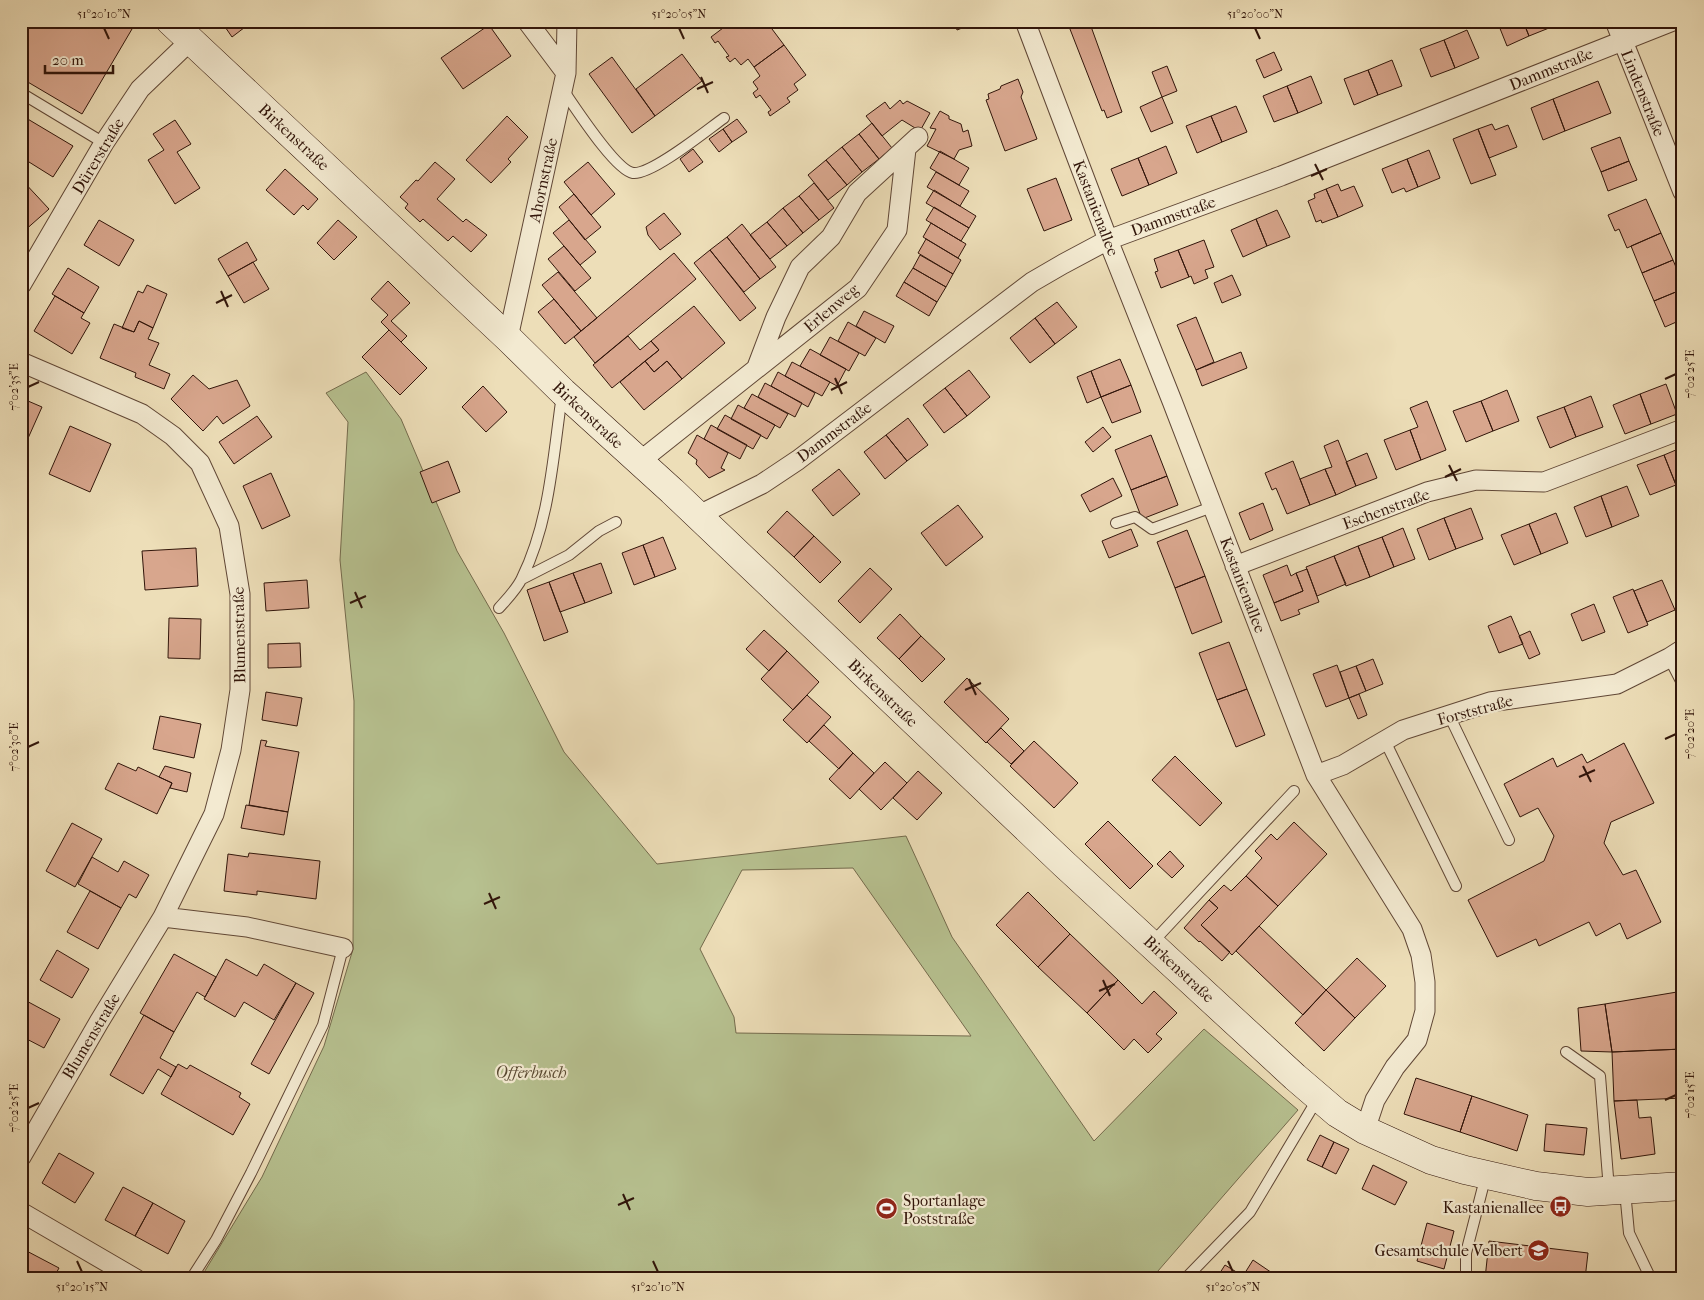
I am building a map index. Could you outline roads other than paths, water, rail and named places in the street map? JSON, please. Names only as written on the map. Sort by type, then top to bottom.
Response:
[{"type":"street","name":"Birkenstraße","points":[[170,21],[1064,864],[1337,1113],[1365,1130],[1431,1160],[1536,1186],[1588,1192],[1683,1186]]},
{"type":"street","points":[[527,21],[564,81]]},
{"type":"street","name":"Ahornstraße","points":[[508,338],[564,81],[567,21]]},
{"type":"street","name":"Kastanienallee","points":[[1025,21],[1316,775],[1412,929],[1422,955],[1425,982],[1425,1011],[1417,1040],[1394,1068],[1374,1100],[1365,1130]]},
{"type":"street","name":"Lindenstraße","points":[[1615,21],[1683,192]]},
{"type":"street","name":"Dammstraße","points":[[697,516],[762,484],[1032,282],[1108,240],[1281,176],[1672,21]]},
{"type":"street","name":"Dürerstraße","points":[[21,285],[104,143],[140,89],[191,40]]},
{"type":"street","name":"Erlenweg","points":[[639,462],[858,288],[897,230],[912,143],[857,193],[831,237],[800,267],[776,317],[757,367]]},
{"type":"street","name":"Blumenstraße","points":[[21,362],[142,414],[173,436],[200,464],[229,526],[240,594],[240,690],[231,750],[214,814],[164,917],[99,1022],[21,1157]]},
{"type":"street","name":"Eschenstraße","points":[[1235,566],[1427,492],[1476,480],[1544,482],[1683,429]]},
{"type":"street","name":"Forststraße","points":[[1316,775],[1343,765],[1403,730],[1490,702],[1617,684],[1676,654]]},
{"type":"street","points":[[164,917],[247,927],[343,948]]},
{"type":"street","points":[[21,1212],[136,1279]]},
{"type":"lane","points":[[564,81],[614,160],[625,170],[635,173],[656,166],[724,118]]},
{"type":"lane","points":[[21,93],[104,143]]},
{"type":"lane","points":[[499,608],[522,579],[538,536],[548,494],[563,392]]},
{"type":"lane","points":[[1116,523],[1135,516],[1152,529],[1212,507]]},
{"type":"lane","points":[[522,579],[570,555],[599,531],[616,522]]},
{"type":"lane","name":"Forststraße","points":[[1676,654],[1683,685]]},
{"type":"lane","points":[[1450,715],[1509,840]]},
{"type":"lane","points":[[1385,740],[1456,886]]},
{"type":"lane","points":[[1151,944],[1294,791]]},
{"type":"lane","points":[[191,1279],[216,1240],[251,1173],[323,1025],[343,948]]},
{"type":"lane","points":[[1566,1052],[1600,1076],[1617,1190],[1629,1234],[1651,1279]]},
{"type":"lane","points":[[1185,1279],[1250,1212],[1318,1097]]},
{"type":"lane","points":[[1466,1279],[1466,1253],[1486,1175]]},
{"type":"place","name":"Kastanienallee","points":[[1560,1207]]},
{"type":"place","name":"Sportanlage Poststraße","points":[[887,1209]]},
{"type":"place","name":"Gesamtschule Velbert","points":[[1539,1250]]},
{"type":"park label","name":"Offerbusch","points":[[531,1072]]}]
